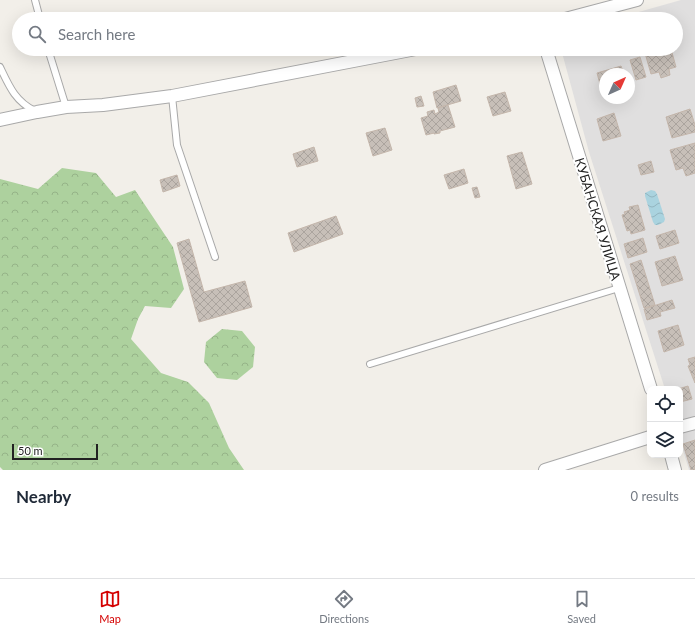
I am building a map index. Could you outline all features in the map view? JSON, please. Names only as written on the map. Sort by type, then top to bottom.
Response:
[{"type":"street","points":[[591,12],[637,0]]},
{"type":"street","points":[[0,120],[66,107],[103,105],[172,96],[380,56]]},
{"type":"street","name":"КУБАНСКАЯ УЛИЦА","points":[[548,56],[650,386]]},
{"type":"street","points":[[683,426],[695,422]]},
{"type":"street","points":[[545,470],[647,438]]},
{"type":"street","points":[[671,458],[675,470]]},
{"type":"lane","points":[[35,0],[38,12]]},
{"type":"lane","points":[[50,56],[66,107]]},
{"type":"lane","points":[[0,67],[14,95],[25,106],[37,112]]},
{"type":"lane","points":[[172,96],[177,145],[215,258]]},
{"type":"lane","points":[[370,364],[619,288]]},
{"type":"shaded area","points":[[681,0],[695,0],[695,470],[689,470],[683,450],[683,386],[664,386],[589,152],[563,56],[683,56],[683,12],[639,12]]},
{"type":"green space","points":[[62,168],[96,173],[116,197],[135,190],[173,247],[184,289],[171,308],[145,306],[138,319],[131,339],[161,373],[188,382],[209,403],[229,448],[244,470],[3,470],[0,467],[0,179],[38,189]]},
{"type":"green space","points":[[222,329],[242,331],[255,347],[253,367],[237,380],[217,378],[204,362],[206,342]]},
{"type":"water","points":[[651,190],[655,191],[657,194],[665,219],[664,222],[658,225],[655,225],[653,222],[645,196],[645,193]]},
{"type":"building","points":[[646,56],[673,56],[676,67],[669,69],[670,75],[661,78],[659,72],[651,74]]},
{"type":"building","points":[[640,57],[646,77],[636,80],[635,68],[632,68],[630,60]]},
{"type":"building","points":[[456,85],[461,101],[437,108],[433,92]]},
{"type":"building","points":[[505,92],[511,111],[493,116],[487,97]]},
{"type":"building","points":[[421,96],[424,106],[417,107],[415,98]]},
{"type":"building","points":[[448,105],[455,127],[440,131],[440,133],[426,135],[421,118],[428,116],[427,112],[434,110],[435,114],[439,112],[438,108]]},
{"type":"building","points":[[690,109],[695,125],[695,132],[672,138],[666,117]]},
{"type":"building","points":[[614,113],[621,136],[603,141],[597,119]]},
{"type":"building","points":[[385,128],[392,150],[373,156],[366,133]]},
{"type":"building","points":[[695,143],[695,173],[686,176],[683,168],[676,170],[670,150]]},
{"type":"building","points":[[314,147],[318,161],[297,167],[293,154]]},
{"type":"building","points":[[522,152],[532,184],[516,189],[507,156]]},
{"type":"building","points":[[651,161],[654,172],[641,175],[638,165]]},
{"type":"building","points":[[464,169],[468,183],[449,189],[444,175]]},
{"type":"building","points":[[177,175],[180,186],[163,192],[160,180]]},
{"type":"building","points":[[477,187],[480,197],[475,198],[472,188]]},
{"type":"building","points":[[638,205],[645,230],[631,234],[630,230],[627,231],[622,215],[625,214],[624,212],[630,210],[629,207]]},
{"type":"building","points":[[336,216],[343,234],[294,252],[288,233]]},
{"type":"building","points":[[675,230],[679,243],[660,249],[656,236]]},
{"type":"building","points":[[643,238],[647,252],[628,258],[624,244]]},
{"type":"building","points":[[189,239],[204,292],[245,281],[252,307],[199,322],[177,243]]},
{"type":"building","points":[[675,256],[683,280],[662,286],[655,262]]},
{"type":"building","points":[[641,260],[655,305],[644,308],[630,264]]},
{"type":"building","points":[[672,300],[675,308],[660,312],[661,316],[647,320],[644,309]]},
{"type":"building","points":[[678,325],[684,345],[664,352],[658,331]]},
{"type":"building","points":[[695,357],[695,383],[688,366],[690,365],[688,359]]},
{"type":"building","points":[[688,386],[692,399],[683,401],[683,388]]},
{"type":"building","points":[[695,440],[695,470],[691,470],[683,444]]}]
